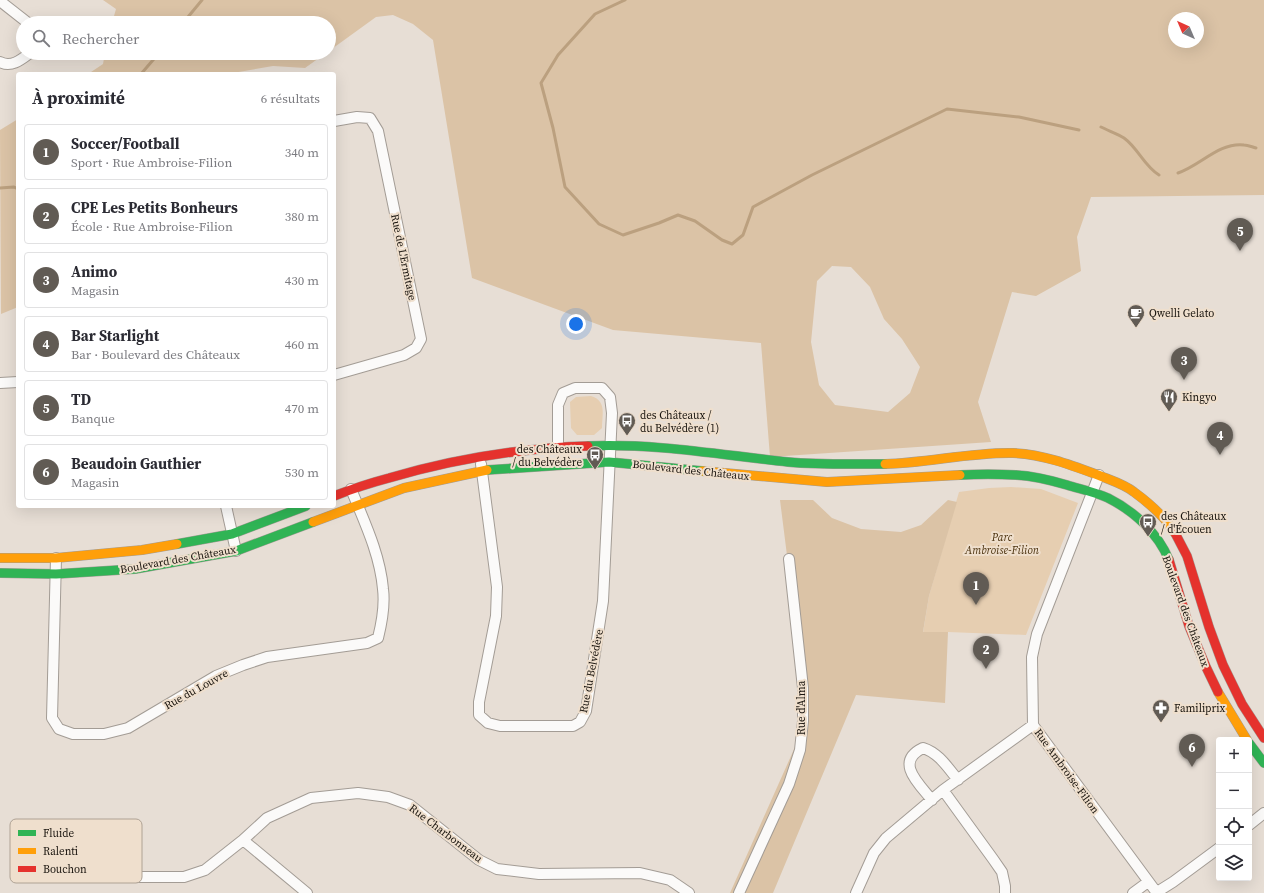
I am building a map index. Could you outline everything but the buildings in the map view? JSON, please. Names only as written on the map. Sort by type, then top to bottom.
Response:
[{"type":"street","points":[[0,2],[19,16]]},
{"type":"street","points":[[0,62],[8,65],[20,60]]},
{"type":"street","name":"Rue de L'Ermitage","points":[[336,121],[357,117],[370,118],[378,131],[421,339],[416,348],[404,355],[336,374]]},
{"type":"street","points":[[0,383],[16,382]]},
{"type":"street","points":[[558,447],[558,405],[563,393],[576,388],[602,388],[610,397],[612,413],[610,445]]},
{"type":"street","name":"Boulevard des Châteaux","points":[[336,495],[351,489],[419,469],[480,456],[558,447],[610,445],[702,452],[828,465],[908,463],[976,454],[1014,453],[1064,462],[1125,486],[1141,497],[1162,516],[1176,534],[1187,556],[1209,627],[1223,665],[1242,704],[1264,738]]},
{"type":"street","name":"Rue du Belvédère","points":[[480,456],[497,587],[496,616],[479,702],[479,715],[488,723],[500,726],[573,726],[580,722],[586,711],[603,602],[610,445]]},
{"type":"street","name":"Boulevard des Châteaux","points":[[0,573],[56,574],[134,569],[236,551],[357,504],[404,488],[482,470],[609,462],[827,482],[986,474],[1017,475],[1046,479],[1108,498],[1135,515],[1153,533],[1164,548],[1173,572],[1189,626],[1206,667],[1223,702],[1245,737]]},
{"type":"street","name":"Rue Ambroise-Filion","points":[[1099,475],[1037,634],[1032,657],[1033,725],[1157,893]]},
{"type":"street","name":"Rue du Louvre","points":[[56,558],[52,718],[59,729],[73,734],[104,734],[128,728],[216,676],[243,665],[267,657],[368,643],[378,638],[382,620],[384,589],[377,555],[351,489]]},
{"type":"street","points":[[226,508],[236,551]]},
{"type":"street","name":"Boulevard des Châteaux","points":[[0,558],[56,558],[142,550],[232,534],[301,508]]},
{"type":"street","name":"Rue d'Alma","points":[[739,893],[789,784],[800,750],[803,721],[803,688],[789,559]]},
{"type":"street","points":[[856,893],[874,853],[886,838],[943,790],[1033,725]]},
{"type":"street","points":[[1252,746],[1264,763]]},
{"type":"street","points":[[932,800],[910,773],[911,758],[916,751],[923,748],[930,750],[958,780]]},
{"type":"street","points":[[943,790],[1002,872],[1005,893]]},
{"type":"street","name":"Rue Charbonneau","points":[[142,877],[184,877],[205,870],[243,840],[267,818],[311,798],[358,794],[388,796],[410,805],[479,860],[497,869],[539,874],[640,873],[670,880],[689,893]]},
{"type":"street","points":[[1252,823],[1264,813]]},
{"type":"street","points":[[243,840],[306,893]]},
{"type":"street","points":[[1157,893],[1216,850]]},
{"type":"street","points":[[1133,893],[1148,882]]},
{"type":"green space","points":[[591,396],[596,398],[602,405],[602,428],[594,435],[577,435],[571,428],[570,402],[576,397]]},
{"type":"green space","name":"Parc Ambroise-Filion","points":[[1011,487],[1041,489],[1078,503],[1026,635],[948,632],[923,633],[929,596],[959,492]]},
{"type":"shaded area","points":[[103,0],[1264,0],[1264,195],[1091,197],[1077,237],[1081,271],[1036,296],[1012,292],[978,402],[991,442],[770,457],[761,343],[613,330],[472,278],[433,40],[413,24],[393,15],[376,17],[336,46],[336,16],[114,16],[116,9]],"holes":[[[832,266],[851,267],[870,287],[884,319],[902,339],[920,367],[910,393],[888,412],[835,405],[819,385],[811,342],[817,281]]]},
{"type":"shaded area","points":[[104,60],[316,60],[305,68],[273,66],[238,72],[91,72],[103,64]]},
{"type":"shaded area","points":[[16,120],[16,308],[1,314],[0,130]]},
{"type":"shaded area","points":[[780,500],[813,500],[832,518],[861,529],[901,532],[921,525],[948,500],[957,502],[929,596],[923,632],[948,632],[945,703],[856,695],[773,893],[730,893],[803,729],[804,690]]},
{"type":"waterway","points":[[189,16],[202,0]]},
{"type":"waterway","points":[[625,0],[595,14],[558,55],[541,83],[553,128],[565,187],[599,224],[623,235],[678,215],[695,221],[722,240],[732,244],[743,235],[753,207],[812,175],[947,109],[1019,117],[1079,130]]},
{"type":"waterway","points":[[143,72],[153,60]]},
{"type":"waterway","points":[[1101,127],[1119,135],[1129,142],[1149,167],[1159,175]]},
{"type":"waterway","points":[[1178,173],[1226,147],[1244,145],[1256,148]]},
{"type":"waterway","points":[[0,188],[16,188]]},
{"type":"traffic: fast","points":[[588,446],[638,446],[688,450],[800,463],[885,464]]},
{"type":"traffic: fast","points":[[487,470],[609,462],[702,471]]},
{"type":"traffic: fast","points":[[960,475],[995,474],[1042,478],[1108,498],[1127,509],[1152,532],[1169,560]]},
{"type":"traffic: fast","points":[[177,544],[232,534],[301,508]]},
{"type":"traffic: fast","points":[[0,573],[56,574],[135,569],[236,551],[313,522]]},
{"type":"traffic: fast","points":[[1252,747],[1264,763]]},
{"type":"traffic: slow","points":[[885,464],[997,453],[1035,455],[1077,467],[1112,480],[1130,489],[1156,511],[1175,533]]},
{"type":"traffic: slow","points":[[313,522],[404,488],[487,470]]},
{"type":"traffic: slow","points":[[702,471],[827,482],[960,475]]},
{"type":"traffic: slow","points":[[0,558],[56,558],[142,550],[177,544]]},
{"type":"traffic: slow","points":[[1218,692],[1245,737]]},
{"type":"traffic: jam","points":[[336,495],[361,486],[413,471],[463,460],[538,449],[588,446]]},
{"type":"traffic: jam","points":[[1175,533],[1187,556],[1209,627],[1223,665],[1242,704],[1264,738]]},
{"type":"traffic: jam","points":[[1169,560],[1189,626],[1218,692]]},
{"type":"place","name":"TD","points":[[1240,251]]},
{"type":"place","name":"Qwelli Gelato","points":[[1136,328]]},
{"type":"place","name":"Animo","points":[[1184,380]]},
{"type":"place","name":"Kingyo","points":[[1169,412]]},
{"type":"place","name":"des Châteaux / du Belvédère (1)","points":[[627,436]]},
{"type":"place","name":"Bar Starlight","points":[[1220,455]]},
{"type":"place","name":"des Châteaux / du Belvédère","points":[[595,470]]},
{"type":"place","name":"des Châteaux / d'Écouen","points":[[1148,537]]},
{"type":"place","name":"Soccer/Football","points":[[976,605]]},
{"type":"place","name":"CPE Les Petits Bonheurs","points":[[986,669]]},
{"type":"place","name":"Familiprix","points":[[1161,723]]},
{"type":"place","name":"Beaudoin Gauthier","points":[[1192,767]]}]
